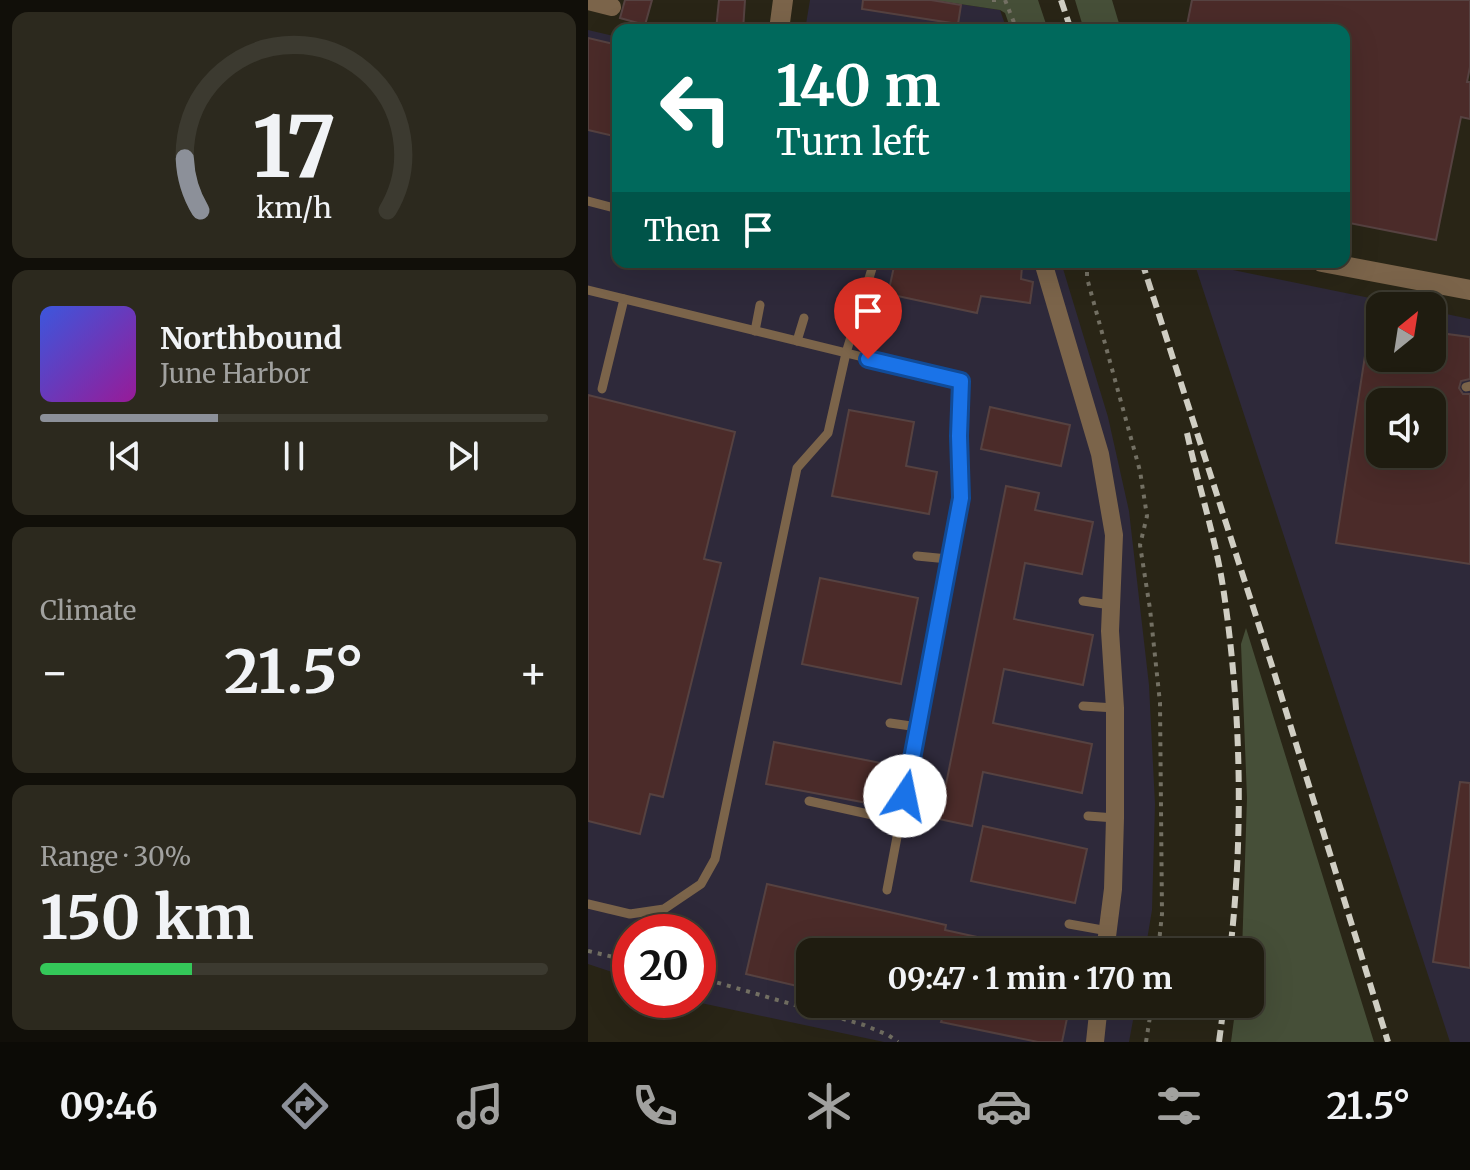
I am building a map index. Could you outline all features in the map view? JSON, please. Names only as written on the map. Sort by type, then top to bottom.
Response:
[{"type":"street","points":[[780,24],[783,0]]},
{"type":"street","points":[[588,1],[612,7]]},
{"type":"street","points":[[1350,267],[1470,290]]},
{"type":"street","points":[[1045,268],[1108,488],[1114,535],[1111,605],[1115,818],[1113,889],[1107,938]]},
{"type":"street","points":[[1095,1042],[1098,1018]]},
{"type":"lane","points":[[588,201],[612,207]]},
{"type":"lane","points":[[588,904],[630,914],[664,909],[701,884],[715,859],[797,468],[828,433],[846,353],[872,268]]},
{"type":"lane","points":[[588,290],[961,381],[961,498],[887,890]]},
{"type":"lane","points":[[602,389],[624,299]]},
{"type":"lane","points":[[755,331],[760,305]]},
{"type":"lane","points":[[797,341],[804,318]]},
{"type":"lane","points":[[917,556],[948,559]]},
{"type":"lane","points":[[1083,601],[1111,605]]},
{"type":"lane","points":[[1083,706],[1115,708]]},
{"type":"lane","points":[[890,723],[918,727]]},
{"type":"lane","points":[[809,801],[900,821]]},
{"type":"lane","points":[[1088,816],[1115,818]]},
{"type":"lane","points":[[1069,924],[1108,931]]},
{"type":"path","points":[[1005,0],[1015,24]]},
{"type":"path","points":[[1088,268],[1091,291],[1140,471],[1147,516],[1140,545],[1160,703],[1162,914],[1159,938]]},
{"type":"path","points":[[588,951],[612,957]]},
{"type":"path","points":[[716,982],[864,1025],[898,1042]]},
{"type":"path","points":[[1146,1042],[1150,1018]]},
{"type":"shaded area","points":[[810,0],[933,0],[1000,10],[1005,24],[806,24]]},
{"type":"shaded area","points":[[588,30],[612,36],[612,268],[1063,268],[1108,417],[1129,511],[1149,685],[1155,804],[1152,910],[1147,938],[796,938],[796,1018],[1133,1018],[1129,1042],[884,1042],[716,1006],[716,914],[612,914],[612,972],[588,964]]},
{"type":"shaded area","points":[[1196,268],[1223,268],[1366,297],[1366,372],[1446,372],[1446,314],[1470,319],[1470,1042],[1450,1042]]},
{"type":"green space","points":[[933,0],[1038,0],[1046,24],[1009,24],[1005,13]]},
{"type":"green space","points":[[1075,0],[1112,0],[1119,24],[1082,24]]},
{"type":"green space","points":[[1246,628],[1374,1042],[1231,1042],[1234,1018],[1264,1018],[1264,938],[1242,938],[1247,798],[1241,644]]},
{"type":"building","points":[[625,0],[652,0],[645,24],[620,18]]},
{"type":"building","points":[[719,0],[745,0],[743,24],[717,24]]},
{"type":"building","points":[[863,0],[931,0],[961,5],[958,24],[862,9]]},
{"type":"building","points":[[1192,0],[1470,0],[1470,67],[1467,82],[1470,82],[1470,119],[1461,117],[1436,240],[1350,223],[1350,24],[1187,24]]},
{"type":"building","points":[[588,38],[612,44],[612,136],[588,130]]},
{"type":"building","points":[[894,268],[1022,268],[1021,279],[1033,282],[1030,303],[981,296],[977,313],[888,294]]},
{"type":"building","points":[[1446,334],[1470,337],[1470,379],[1461,381],[1459,388],[1463,394],[1470,394],[1470,564],[1336,543],[1366,349],[1366,372],[1446,372]]},
{"type":"building","points":[[588,395],[735,432],[704,559],[721,563],[663,797],[650,794],[640,834],[588,821]]},
{"type":"building","points":[[990,407],[1070,425],[1061,466],[981,449]]},
{"type":"building","points":[[849,410],[914,422],[906,466],[937,472],[929,514],[832,496]]},
{"type":"building","points":[[1006,486],[1039,493],[1035,510],[1093,522],[1082,574],[1025,563],[1014,619],[1093,635],[1083,685],[1004,669],[993,723],[1092,744],[1082,793],[983,772],[972,826],[939,819]]},
{"type":"building","points":[[820,578],[918,598],[901,684],[802,664]]},
{"type":"building","points":[[774,742],[886,764],[878,805],[766,784]]},
{"type":"building","points":[[1460,782],[1470,783],[1470,968],[1433,962]]},
{"type":"building","points":[[983,826],[1087,849],[1075,903],[971,881]]},
{"type":"building","points":[[767,884],[946,925],[945,930],[982,938],[796,938],[796,986],[746,974]]},
{"type":"building","points":[[937,1018],[1067,1018],[1062,1042],[1038,1042],[941,1022],[942,1019]]},
{"type":"railway","points":[[1061,0],[1069,24]]},
{"type":"railway","points":[[1144,268],[1273,669],[1388,1042]]},
{"type":"railway","points":[[1187,433],[1220,568],[1234,677],[1239,815],[1231,938]]},
{"type":"railway","points":[[1219,1042],[1222,1018]]},
{"type":"route","points":[[868,359],[961,381],[961,498],[905,796]]}]
